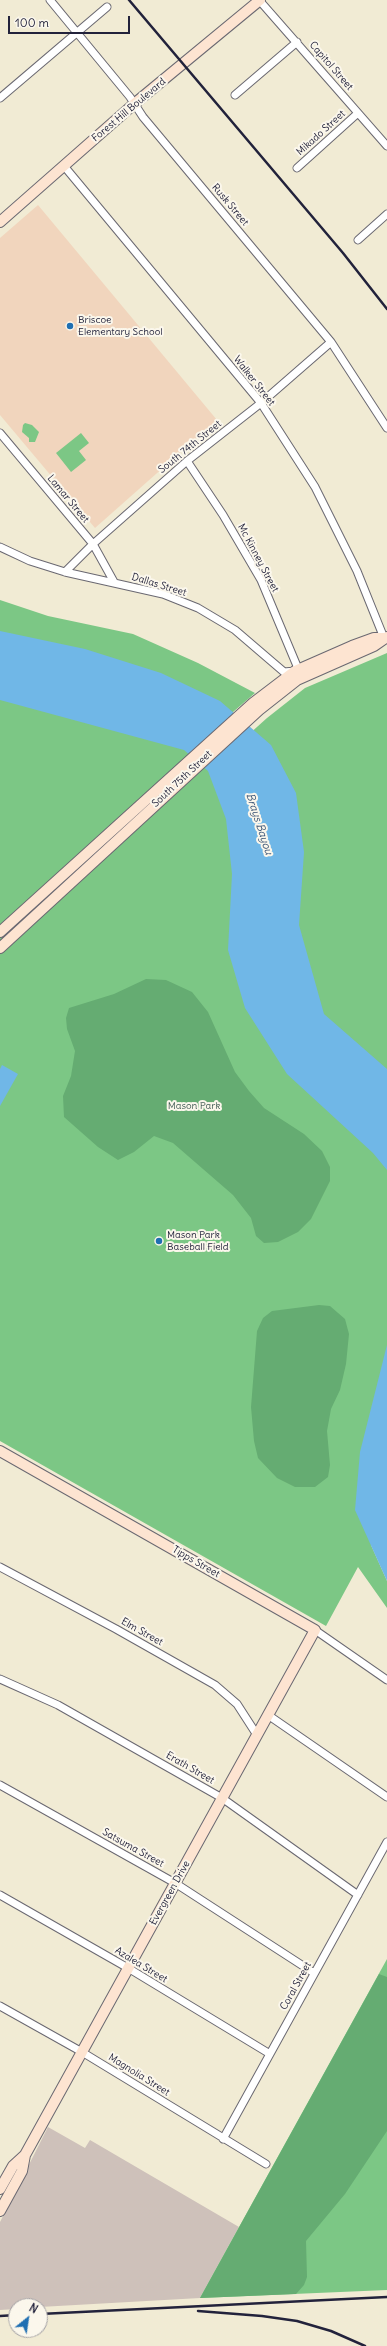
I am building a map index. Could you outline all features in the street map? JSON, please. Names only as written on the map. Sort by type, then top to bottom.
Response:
[{"type":"street","name":"Rusk Street","points":[[50,0],[331,342],[387,428]]},
{"type":"street","name":"Capitol Street","points":[[260,0],[387,146]]},
{"type":"street","name":"Forest Hill Boulevard","points":[[0,222],[134,104],[260,0]]},
{"type":"street","points":[[0,98],[106,7]]},
{"type":"street","points":[[235,95],[297,42]]},
{"type":"street","name":"Mikado Street","points":[[297,168],[358,113]]},
{"type":"street","name":"Walker Street","points":[[64,166],[260,403],[315,487],[357,571],[385,638]]},
{"type":"street","points":[[358,240],[387,214]]},
{"type":"street","name":"South 74th Street","points":[[65,572],[92,544],[187,461],[260,403],[331,342]]},
{"type":"street","name":"Lamar Street","points":[[0,433],[92,544],[114,582]]},
{"type":"street","name":"Mc Kinney Street","points":[[187,461],[223,515],[261,580],[297,666],[295,671]]},
{"type":"street","name":"Dallas Street","points":[[0,547],[30,561],[65,572],[163,594],[198,608],[235,630],[284,672],[295,671]]},
{"type":"street","name":"South 75th Street","points":[[0,932],[181,774],[295,671],[357,644],[374,638],[385,638]]},
{"type":"street","name":"South 75th Street","points":[[256,706],[297,680],[374,646],[385,638]]},
{"type":"street","name":"South 75th Street","points":[[0,948],[181,774]]},
{"type":"street","name":"Tipps Street","points":[[0,1451],[315,1630],[387,1680]]},
{"type":"street","name":"Elm Street","points":[[0,1567],[116,1629],[215,1685],[237,1704],[257,1735]]},
{"type":"street","name":"Evergreen Drive","points":[[1,2205],[22,2171],[25,2155],[315,1630]]},
{"type":"street","name":"Erath Street","points":[[0,1679],[58,1705],[222,1798],[358,1895]]},
{"type":"street","points":[[268,1715],[387,1797]]},
{"type":"street","name":"Satsuma Street","points":[[0,1785],[175,1883],[314,1973]]},
{"type":"street","name":"Coral Street","points":[[223,2139],[387,1842]]},
{"type":"street","name":"Azalea Street","points":[[0,1896],[128,1968],[270,2054]]},
{"type":"street","name":"Magnolia Street","points":[[0,2006],[82,2052],[266,2164]]},
{"type":"street","name":"Evergreen Drive","points":[[0,2189],[13,2166],[25,2155]]},
{"type":"shaded area","name":"Briscoe Elementary School","points":[[38,205],[217,420],[95,528],[0,415],[0,238]]},
{"type":"shaded area","points":[[48,2127],[85,2148],[90,2140],[239,2227],[200,2298],[48,2307],[48,2298],[8,2298],[8,2310],[0,2310],[0,2222]]},
{"type":"green space","points":[[25,423],[32,425],[39,432],[35,442],[29,442],[29,438],[22,432],[23,425]]},
{"type":"green space","points":[[81,433],[89,443],[79,451],[86,460],[71,472],[56,453]]},
{"type":"green space","name":"Mason Park","points":[[0,600],[48,616],[133,634],[198,663],[255,693],[233,712],[208,771],[267,718],[305,688],[387,653],[387,1548],[371,1545],[387,1581],[387,1608],[358,1567],[326,1626],[0,1441]]},
{"type":"green space","points":[[146,979],[166,980],[192,992],[208,1012],[235,1072],[249,1091],[264,1108],[304,1134],[322,1151],[330,1167],[330,1181],[311,1219],[298,1232],[278,1242],[264,1243],[256,1236],[251,1218],[233,1195],[173,1143],[154,1136],[134,1152],[118,1160],[98,1147],[64,1117],[63,1096],[71,1076],[75,1051],[67,1029],[66,1018],[69,1008],[114,994]]},
{"type":"green space","points":[[319,1305],[330,1306],[345,1319],[349,1334],[346,1364],[340,1390],[331,1409],[327,1431],[330,1465],[328,1477],[315,1487],[295,1487],[277,1478],[258,1458],[254,1441],[251,1407],[257,1331],[263,1318],[272,1311]]},
{"type":"green space","points":[[387,1959],[387,2290],[200,2298],[239,2227]]},
{"type":"green space","points":[[379,1974],[387,1977],[387,2131],[345,2194],[306,2241],[307,2277],[304,2285],[296,2294],[200,2298]]},
{"type":"water","name":"Brays Bayou","points":[[0,631],[85,649],[161,673],[220,701],[271,745],[296,793],[304,852],[299,925],[324,1014],[387,1069],[387,1170],[373,1153],[287,1074],[245,1008],[228,950],[232,874],[226,819],[208,771],[184,750],[0,700]]},
{"type":"water","points":[[2,1065],[18,1074],[0,1106],[0,1069]]},
{"type":"water","points":[[387,1345],[387,1581],[355,1510],[360,1452]]},
{"type":"railway","points":[[129,0],[343,253],[387,309]]},
{"type":"railway","points":[[48,2314],[387,2297]]},
{"type":"railway","points":[[198,2311],[262,2316],[297,2321],[331,2331],[365,2346]]},
{"type":"railway","points":[[0,2316],[8,2316]]},
{"type":"place","name":"Briscoe Elementary School","points":[[70,326]]},
{"type":"place","name":"Mason Park Baseball Field","points":[[159,1241]]}]
